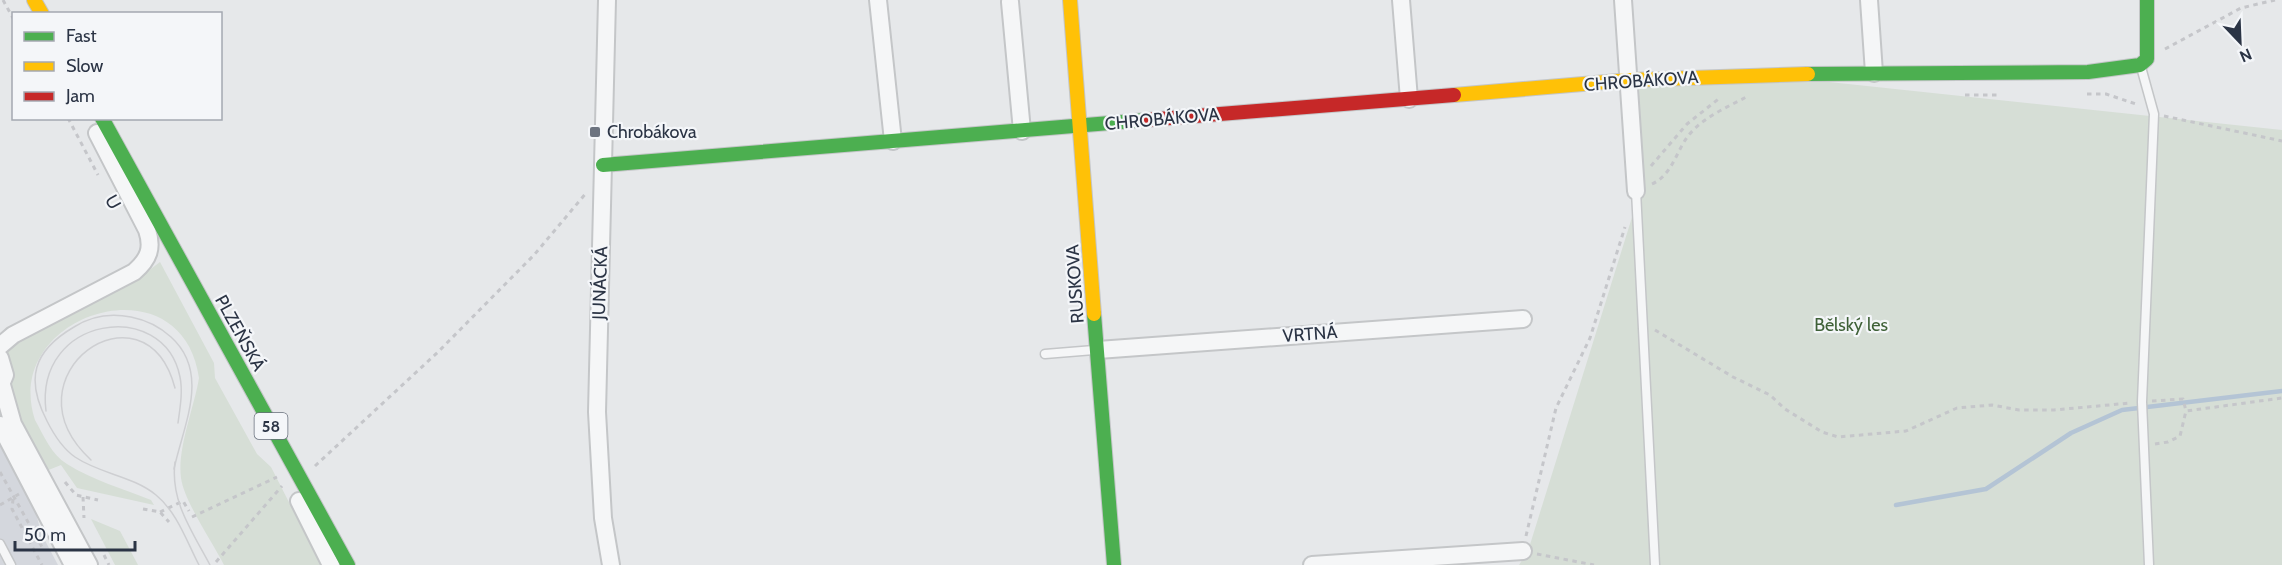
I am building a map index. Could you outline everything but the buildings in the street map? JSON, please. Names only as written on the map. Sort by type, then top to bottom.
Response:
[{"type":"street","name":"JUNÁCKÁ","points":[[607,0],[598,463],[603,518],[611,565]]},
{"type":"street","points":[[879,0],[893,141]]},
{"type":"street","name":"RUSKOVA","points":[[1070,0],[1114,565]]},
{"type":"street","points":[[1401,0],[1409,99]]},
{"type":"street","points":[[1623,0],[1636,191]]},
{"type":"street","points":[[1869,0],[1874,73]]},
{"type":"street","points":[[2143,62],[2147,0]]},
{"type":"street","points":[[1010,2],[1022,131]]},
{"type":"street","name":"CHROBÁKOVA","points":[[603,165],[1630,81],[1747,75],[2088,72],[2143,62]]},
{"type":"street","points":[[0,346],[13,335],[134,272],[151,250],[147,230],[90,120]]},
{"type":"street","name":"PLZEŇSKÁ","points":[[103,120],[194,287]]},
{"type":"street","points":[[194,287],[331,565]]},
{"type":"street","name":"VRTNÁ","points":[[1098,350],[1523,319]]},
{"type":"street","points":[[0,358],[4,370],[1,386],[13,424],[89,565]]},
{"type":"street","points":[[0,425],[73,565]]},
{"type":"street","points":[[291,481],[348,565]]},
{"type":"street","points":[[1312,565],[1522,551]]},
{"type":"lane","points":[[2143,62],[2154,114],[2142,402],[2148,565]]},
{"type":"lane","points":[[1636,191],[1655,565]]},
{"type":"lane","points":[[1045,354],[1098,350]]},
{"type":"lane","points":[[0,544],[11,565]]},
{"type":"path","points":[[3,0],[12,16]]},
{"type":"path","points":[[2143,62],[2241,8],[2275,0]]},
{"type":"path","points":[[1964,95],[1986,97],[2008,93]]},
{"type":"path","points":[[2083,93],[2106,94],[2134,103],[2154,114],[2282,141]]},
{"type":"path","points":[[1636,191],[1658,182],[1671,167],[1689,135],[1711,115],[1750,95]]},
{"type":"path","points":[[1636,191],[1653,164],[1687,124],[1722,96]]},
{"type":"path","name":"U","points":[[69,120],[101,180]]},
{"type":"path","points":[[216,562],[291,481],[336,448],[438,352],[534,255],[588,191],[603,191]]},
{"type":"path","points":[[1594,565],[1522,551],[1556,408],[1590,338],[1626,223]]},
{"type":"path","points":[[1642,324],[1662,333],[1733,377],[1770,395],[1785,409],[1822,432],[1842,437],[1869,432],[1906,431],[1957,408],[1992,405],[2019,410],[2054,410],[2120,404]]},
{"type":"path","points":[[2144,445],[2168,442],[2180,436],[2186,411],[2185,401],[2181,398],[2162,400]]},
{"type":"path","points":[[2186,411],[2282,398]]},
{"type":"path","points":[[0,472],[42,547]]},
{"type":"path","points":[[192,517],[279,476],[291,481]]},
{"type":"path","points":[[76,495],[83,497],[83,516],[88,526]]},
{"type":"path","points":[[13,497],[12,509],[42,565]]},
{"type":"path","points":[[142,509],[160,512],[183,501],[189,511]]},
{"type":"path","points":[[160,512],[169,522]]},
{"type":"path","points":[[99,546],[109,565]]},
{"type":"shaded area","points":[[0,441],[31,493],[41,533],[58,565],[0,565]]},
{"type":"green space","name":"Bělský les","points":[[1635,73],[1782,77],[2282,130],[2282,565],[1519,565],[1528,551],[1638,198]]},
{"type":"green space","points":[[160,262],[214,363],[215,378],[257,454],[271,467],[321,565],[224,565],[187,498],[181,478],[181,454],[199,378],[186,341],[161,319],[130,310],[98,314],[67,328],[43,352],[31,383],[35,420],[48,444],[61,460],[97,480],[151,500],[154,505],[77,488],[61,465],[46,471],[31,443],[14,403],[11,367],[5,352],[8,346],[139,278]]},
{"type":"green space","points":[[91,519],[120,531],[138,565],[115,565]]},
{"type":"waterway","points":[[1896,505],[1986,489],[2071,433],[2122,410],[2282,391]]},
{"type":"tram line","points":[[174,469],[188,418],[192,383],[190,367],[183,351],[171,337],[142,320],[124,316],[109,316],[81,323],[49,346],[37,367],[36,392],[47,421],[62,445],[85,463],[137,483],[156,495],[176,519],[199,565]]},
{"type":"tram line","points":[[46,411],[48,379],[60,354],[79,337],[103,328],[127,328],[151,335],[169,352],[181,383],[178,423]]},
{"type":"tram line","points":[[91,460],[67,428],[62,397],[70,371],[88,350],[111,339],[136,340],[159,355],[175,388]]},
{"type":"tram line","points":[[175,462],[174,476],[179,503],[210,565]]},
{"type":"traffic: fast","points":[[1808,74],[2088,72],[2140,65],[2147,59],[2147,0]]},
{"type":"traffic: fast","points":[[103,120],[348,565]]},
{"type":"traffic: fast","points":[[603,165],[1146,120]]},
{"type":"traffic: fast","points":[[1094,314],[1114,565]]},
{"type":"traffic: slow","points":[[34,0],[41,12]]},
{"type":"traffic: slow","points":[[1070,0],[1094,314]]},
{"type":"traffic: slow","points":[[1454,95],[1630,80],[1808,74]]},
{"type":"traffic: jam","points":[[1146,120],[1454,95]]},
{"type":"place","name":"Chrobákova","points":[[595,132]]}]
